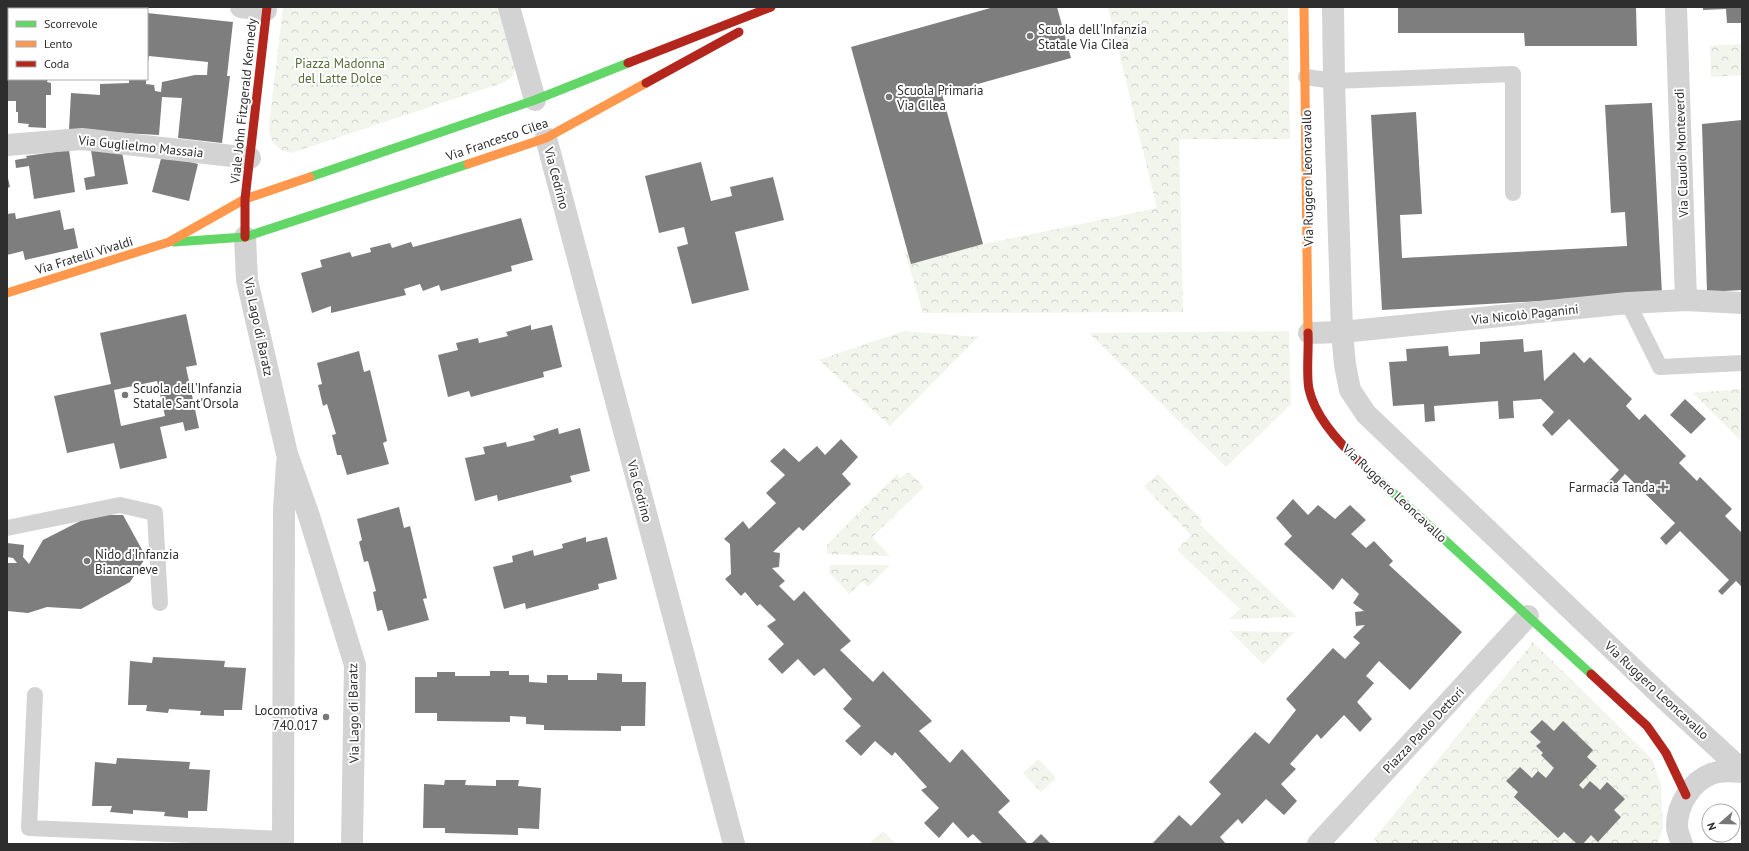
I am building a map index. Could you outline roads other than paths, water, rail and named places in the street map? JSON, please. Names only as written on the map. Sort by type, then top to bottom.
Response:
[{"type":"street","points":[[241,7],[266,8]]},
{"type":"street","points":[[510,7],[535,100]]},
{"type":"street","name":"Via Ruggero Leoncavallo","points":[[1304,7],[1309,333],[1308,389],[1318,414],[1344,448],[1647,726],[1666,753],[1686,796]]},
{"type":"street","name":"Via Ruggero Leoncavallo","points":[[1333,7],[1342,332],[1345,366],[1350,390],[1366,414],[1742,771]]},
{"type":"street","name":"Via Claudio Monteverdi","points":[[1676,7],[1686,300]]},
{"type":"street","name":"Viale John Fitzgerald Kennedy","points":[[245,199],[266,8]]},
{"type":"street","name":"Via Francesco Cilea","points":[[245,199],[535,100],[774,9]]},
{"type":"street","name":"Via Francesco Cilea","points":[[245,237],[546,138],[753,24],[774,9]]},
{"type":"street","name":"Via Cedrino","points":[[546,138],[734,844]]},
{"type":"street","name":"Via Guglielmo Massaia","points":[[7,145],[82,139],[250,158]]},
{"type":"street","name":"Via Lago di Baratz","points":[[245,199],[247,280],[287,454],[309,516],[355,665],[352,844]]},
{"type":"street","name":"Via Fratelli Vivaldi","points":[[7,292],[169,242],[245,199]]},
{"type":"street","name":"Via Fratelli Vivaldi","points":[[169,242],[245,237]]},
{"type":"street","name":"Via Nicolò Paganini","points":[[1309,333],[1342,332],[1628,303],[1686,300],[1742,302]]},
{"type":"street","name":"Via Lago di Baratz","points":[[283,841],[284,510],[287,454]]},
{"type":"street","points":[[284,510],[309,516]]},
{"type":"street","name":"Piazza Paolo Dettori","points":[[1318,844],[1528,616]]},
{"type":"street","points":[[1676,838],[1679,810],[1686,796],[1697,783],[1711,774],[1728,771],[1742,771]]},
{"type":"lane","points":[[1306,77],[1334,81],[1513,74],[1513,193]]},
{"type":"lane","points":[[1628,303],[1660,366],[1742,364]]},
{"type":"lane","points":[[7,528],[120,505],[155,513],[160,603]]},
{"type":"lane","points":[[34,695],[29,828],[283,841]]},
{"type":"place","name":"Scuola dell'Infanzia Statale Via Cilea","points":[[1030,36]]},
{"type":"place","name":"Scuola Primaria Via CIlea","points":[[889,97]]},
{"type":"place","name":"Scuola dell'Infanzia Statale Sant'Orsola","points":[[125,395]]},
{"type":"place","name":"Farmacia Tanda","points":[[1663,487]]},
{"type":"place","name":"Nido d'Infanzia Biancaneve","points":[[87,561]]},
{"type":"place","name":"Locomotiva 740.017","points":[[326,717]]},
{"type":"park label","name":"Piazza Madonna del Latte Dolce","points":[[340,70]]}]
